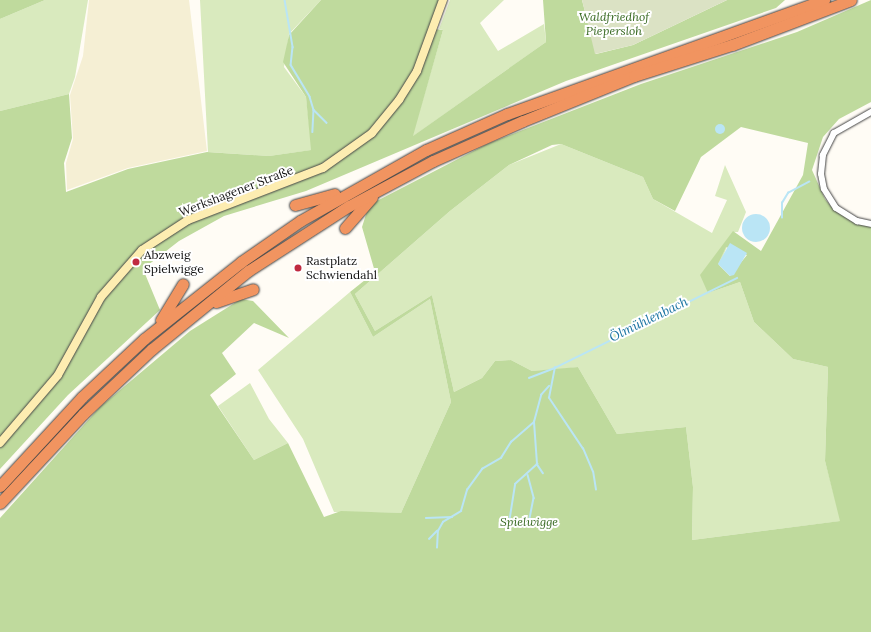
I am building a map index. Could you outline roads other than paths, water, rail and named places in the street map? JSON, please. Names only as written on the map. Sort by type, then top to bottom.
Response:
[{"type":"highway","points":[[751,26],[795,0]]},
{"type":"highway","points":[[0,486],[82,397],[144,339],[241,262],[300,221],[426,150],[507,114],[824,0]]},
{"type":"highway","points":[[0,503],[83,414],[187,320],[306,231],[391,183],[523,121],[634,76],[732,45],[851,0]]},
{"type":"highway","points":[[295,205],[365,183]]},
{"type":"highway","points":[[345,228],[370,199],[391,183]]},
{"type":"highway","points":[[144,339],[168,312],[183,284]]},
{"type":"highway","points":[[187,320],[229,296],[253,289]]},
{"type":"main road","name":"Werkshagener Straße","points":[[0,443],[58,375],[101,296],[142,250],[188,220],[312,174],[372,133],[399,100],[417,71],[443,0]]},
{"type":"street","points":[[871,112],[834,133],[823,155],[821,174],[824,189],[836,208],[856,221],[871,224]]},
{"type":"water","points":[[718,124],[722,124],[724,125],[724,133],[718,134],[715,131],[715,127]]},
{"type":"water","points":[[756,214],[766,218],[770,228],[766,238],[756,242],[746,238],[742,228],[746,218]]},
{"type":"water","points":[[730,243],[747,253],[734,275],[730,276],[718,264]]},
{"type":"waterway","points":[[285,0],[293,47],[291,65],[310,97],[314,110],[313,132]]},
{"type":"waterway","points":[[314,110],[327,123]]},
{"type":"waterway","name":"Ölmühlenbach","points":[[782,218],[782,203],[788,193],[809,182]]},
{"type":"waterway","name":"Ölmühlenbach","points":[[596,490],[593,472],[583,449],[549,398],[555,368],[737,278]]},
{"type":"waterway","points":[[529,378],[555,368]]},
{"type":"waterway","points":[[437,548],[438,531],[443,522],[461,511],[467,490],[482,469],[501,458],[511,442],[534,422],[541,395],[549,386]]},
{"type":"waterway","points":[[509,523],[515,484],[537,464],[534,422]]},
{"type":"waterway","points":[[537,464],[543,473]]},
{"type":"waterway","points":[[528,475],[534,498],[530,518]]},
{"type":"waterway","points":[[426,518],[452,517]]},
{"type":"waterway","points":[[429,539],[437,531]]},
{"type":"place","name":"Abzweig Spielwigge","points":[[136,262]]},
{"type":"place","name":"Rastplatz Schwiendahl","points":[[298,268]]},
{"type":"park label","name":"Waldfriedhof Piepersloh","points":[[614,24]]},
{"type":"park label","name":"Spielwigge","points":[[529,522]]}]
